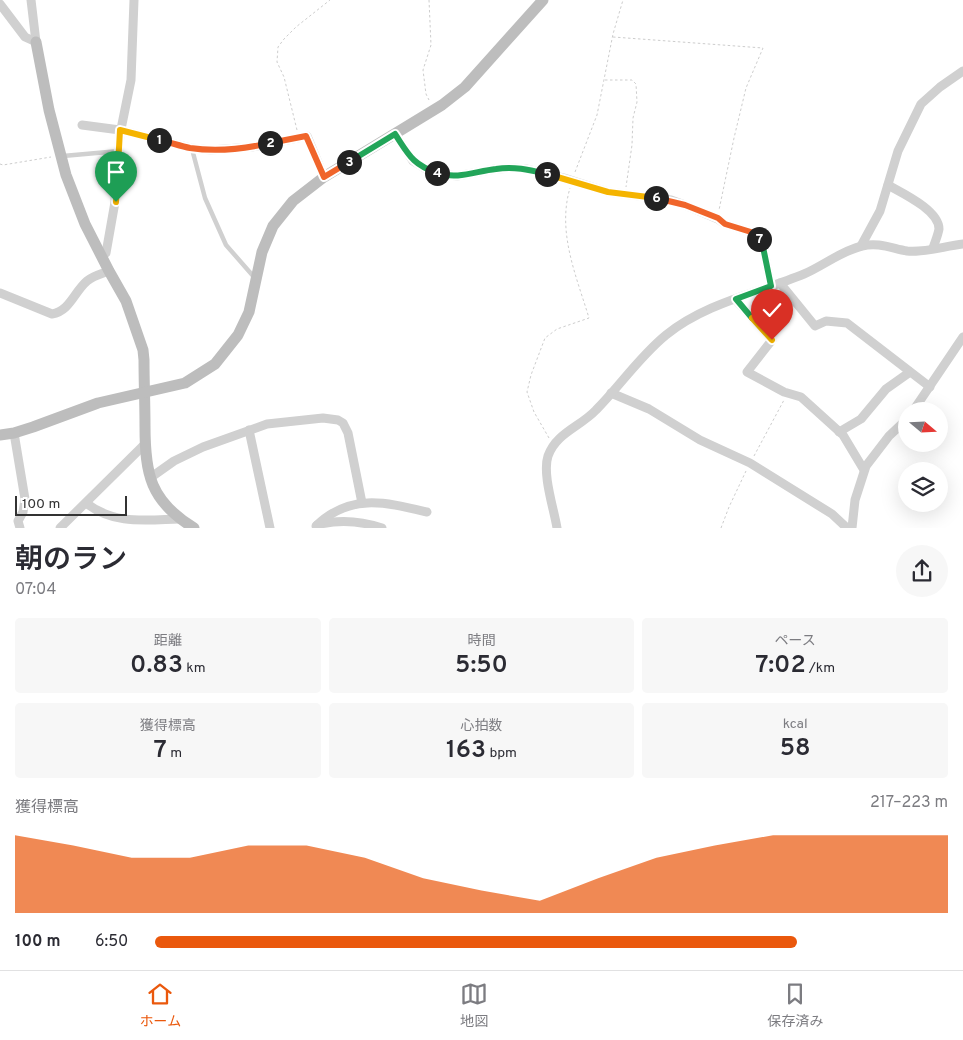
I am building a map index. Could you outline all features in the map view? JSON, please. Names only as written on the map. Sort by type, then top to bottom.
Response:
[{"type":"street","points":[[31,0],[36,42],[60,156],[76,202],[108,271],[126,301],[142,350],[145,444],[150,478],[164,504],[179,519],[194,528]]},
{"type":"street","points":[[102,256],[106,253],[116,202],[120,130],[131,80],[134,0]]},
{"type":"street","points":[[0,435],[14,433],[98,403],[185,383],[214,364],[238,336],[249,312],[262,252],[274,226],[292,201],[324,177],[434,110],[465,87],[543,0]]},
{"type":"street","points":[[0,4],[25,37],[36,42]]},
{"type":"street","points":[[860,246],[880,211],[898,151],[921,104],[940,87],[963,71]]},
{"type":"street","points":[[82,125],[120,130],[192,148],[212,150],[252,147],[306,136],[324,177]]},
{"type":"street","points":[[395,134],[413,161],[426,169],[442,174],[467,175],[495,169],[527,169],[608,192],[670,200],[718,218],[725,224],[751,232],[759,239],[763,247],[775,284],[815,326],[826,321],[847,323],[930,387]]},
{"type":"street","points":[[888,184],[931,212],[938,223],[939,230],[933,248]]},
{"type":"street","points":[[557,528],[547,473],[548,458],[553,446],[562,435],[596,411],[645,354],[666,335],[705,311],[805,274],[860,246],[887,245],[907,251],[963,244]]},
{"type":"street","points":[[0,293],[52,314],[59,312],[69,304],[86,282],[108,271]]},
{"type":"street","points":[[736,299],[772,340],[747,372],[784,392],[801,396],[843,435],[864,470]]},
{"type":"street","points":[[919,402],[963,337]]},
{"type":"street","points":[[839,432],[861,419],[886,389],[910,372]]},
{"type":"street","points":[[611,393],[649,409],[700,440],[750,463],[832,514],[847,528]]},
{"type":"street","points":[[150,478],[174,461],[203,447],[249,430],[267,424],[323,418],[338,420],[343,423],[348,433],[362,503]]},
{"type":"street","points":[[852,528],[855,500],[864,470],[898,428]]},
{"type":"street","points":[[249,430],[270,528]]},
{"type":"street","points":[[14,433],[25,499],[23,512],[18,521],[20,528]]},
{"type":"street","points":[[60,528],[145,444]]},
{"type":"street","points":[[318,526],[327,516],[340,509],[362,503],[387,502],[427,512]]},
{"type":"street","points":[[86,503],[97,512],[117,519],[179,519]]},
{"type":"street","points":[[318,526],[344,521],[382,528]]},
{"type":"lane","points":[[192,148],[206,198],[226,245],[257,279]]},
{"type":"lane","points":[[60,156],[119,151]]},
{"type":"path","points":[[299,137],[284,76],[277,62],[278,47],[284,38],[296,27],[330,0]]},
{"type":"path","points":[[429,0],[431,45],[424,70],[426,94],[434,110]]},
{"type":"path","points":[[553,446],[534,412],[527,392],[530,375],[545,338],[557,329],[589,318],[566,244],[566,199],[597,115],[612,37],[623,0]]},
{"type":"path","points":[[612,37],[763,48],[746,88],[718,218]]},
{"type":"path","points":[[605,80],[632,80],[636,84],[637,102],[632,118],[632,145],[625,195]]},
{"type":"path","points":[[0,164],[60,156]]},
{"type":"route","points":[[116,202],[120,130],[191,148],[212,150],[252,147],[306,136],[324,177],[395,134],[413,161],[426,169],[442,174],[457,176],[495,169],[527,169],[608,192],[670,200],[718,218],[725,224],[751,232],[759,239],[763,247],[771,286],[736,299],[772,340]]}]
